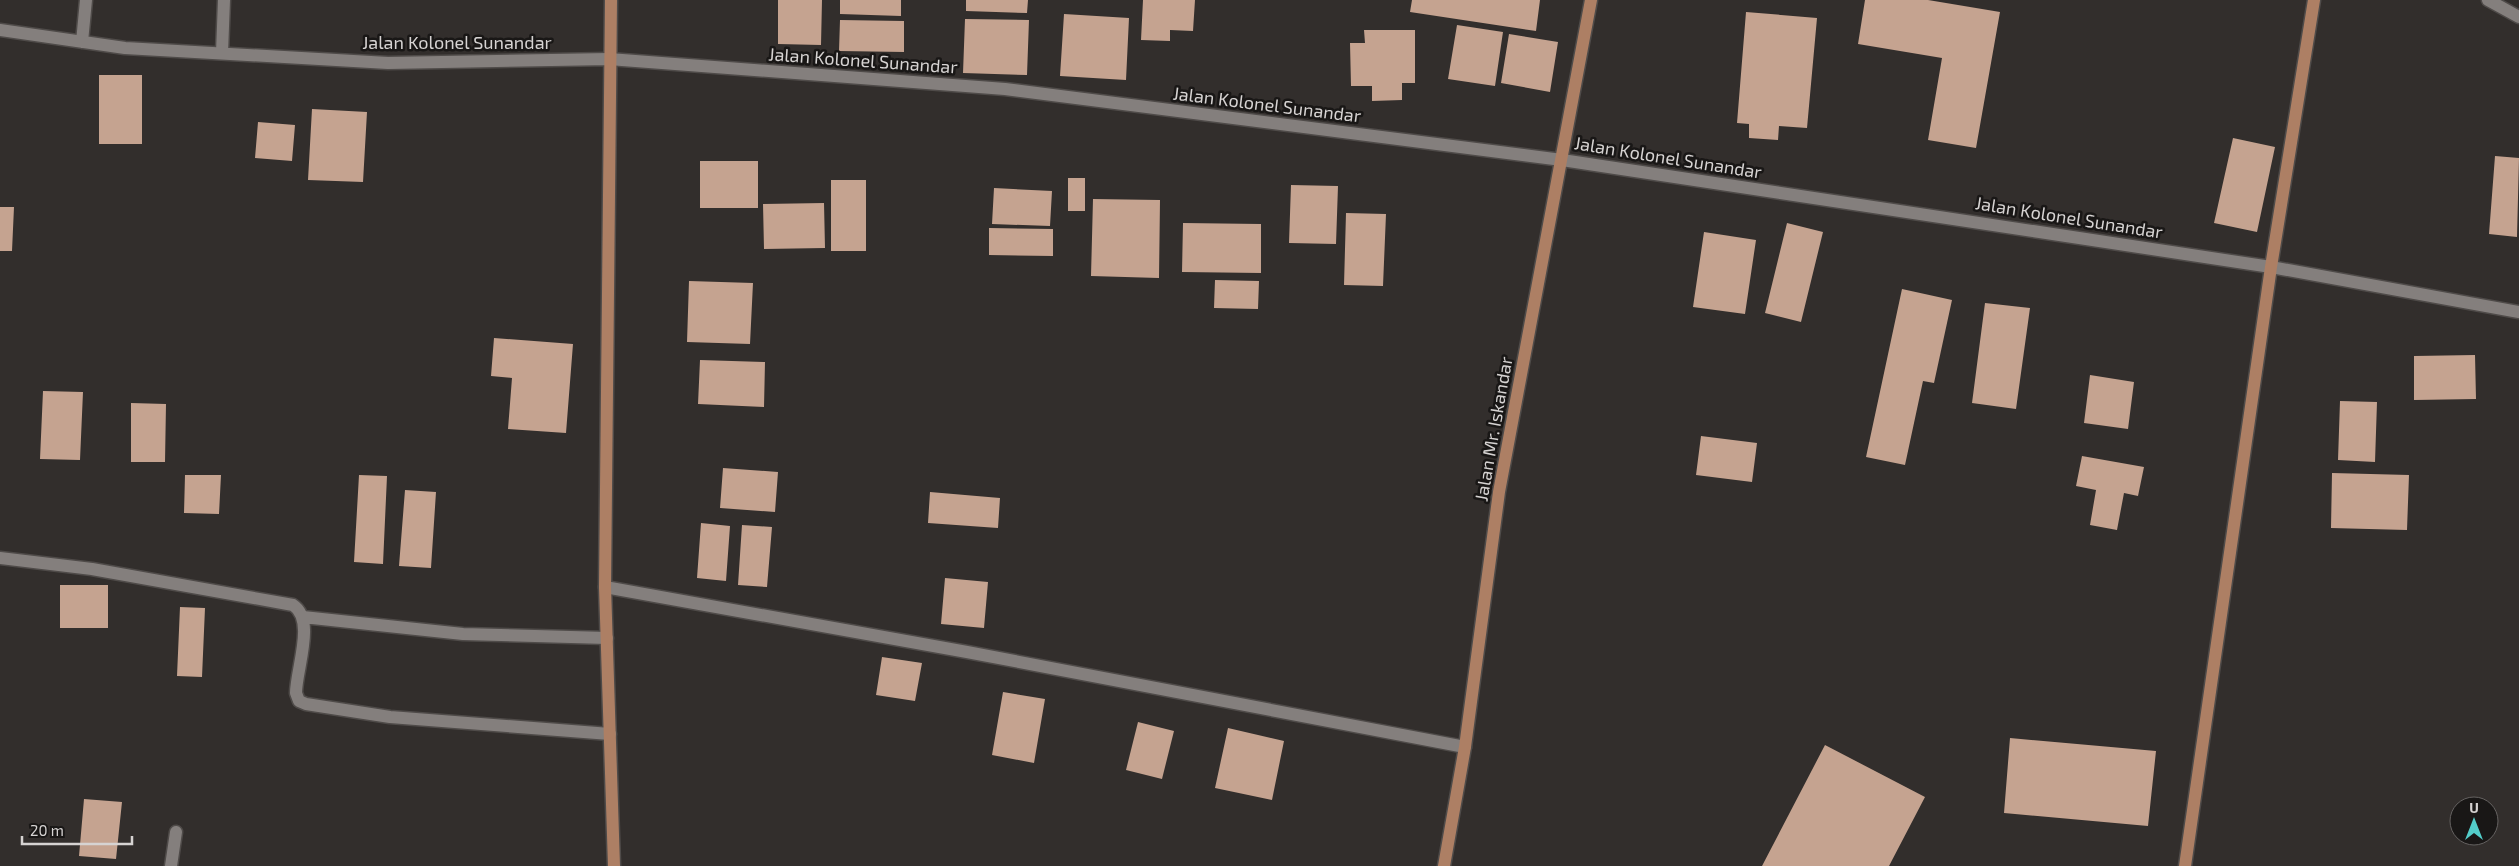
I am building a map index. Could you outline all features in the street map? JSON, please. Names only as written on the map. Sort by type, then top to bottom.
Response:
[{"type":"main road","points":[[610,0],[605,587],[614,866]]},
{"type":"main road","name":"Jalan Mr. Iskandar","points":[[1444,866],[1465,747],[1499,492],[1591,0]]},
{"type":"main road","points":[[2185,866],[2271,267],[2314,0]]},
{"type":"street","points":[[82,42],[86,0]]},
{"type":"street","points":[[222,53],[224,0]]},
{"type":"street","points":[[2488,0],[2519,17]]},
{"type":"street","name":"Jalan Kolonel Sunandar","points":[[0,30],[125,48],[388,63],[609,59],[1005,89],[1562,160],[2271,267],[2519,312]]},
{"type":"street","points":[[0,558],[92,569],[293,605],[303,617],[304,634],[296,693],[299,701],[306,704],[390,717],[610,734]]},
{"type":"street","points":[[605,587],[947,648],[1465,747]]},
{"type":"street","points":[[303,617],[463,634],[607,638]]},
{"type":"street","points":[[171,866],[176,832]]},
{"type":"building","points":[[778,0],[822,0],[821,45],[778,44]]},
{"type":"building","points":[[840,0],[901,0],[901,16],[840,14]]},
{"type":"building","points":[[966,0],[1028,0],[1027,13],[966,11]]},
{"type":"building","points":[[1143,0],[1195,0],[1193,31],[1170,30],[1170,41],[1141,40]]},
{"type":"building","points":[[1412,0],[1540,0],[1536,31],[1410,12]]},
{"type":"building","points":[[1865,0],[1928,0],[2000,12],[1976,148],[1928,140],[1942,58],[1858,44]]},
{"type":"building","points":[[1746,12],[1817,18],[1807,128],[1779,126],[1778,140],[1749,138],[1749,124],[1737,123]]},
{"type":"building","points":[[1064,14],[1129,18],[1126,80],[1060,76]]},
{"type":"building","points":[[965,19],[1029,20],[1027,75],[963,73]]},
{"type":"building","points":[[840,20],[904,21],[904,52],[839,51]]},
{"type":"building","points":[[1457,25],[1503,32],[1495,86],[1448,79]]},
{"type":"building","points":[[1364,30],[1415,30],[1415,83],[1402,83],[1402,100],[1372,101],[1372,86],[1351,86],[1350,43],[1365,43]]},
{"type":"building","points":[[1509,34],[1558,42],[1550,92],[1501,83]]},
{"type":"building","points":[[99,75],[142,75],[142,144],[99,144]]},
{"type":"building","points":[[312,109],[367,112],[363,182],[308,180]]},
{"type":"building","points":[[258,122],[295,125],[292,161],[255,158]]},
{"type":"building","points":[[2233,138],[2275,147],[2257,232],[2214,223]]},
{"type":"building","points":[[2495,156],[2519,158],[2517,237],[2489,234]]},
{"type":"building","points":[[700,161],[758,161],[758,208],[700,208]]},
{"type":"building","points":[[1068,178],[1085,178],[1085,211],[1068,211]]},
{"type":"building","points":[[831,180],[866,180],[866,251],[831,251]]},
{"type":"building","points":[[1291,185],[1338,186],[1336,244],[1289,243]]},
{"type":"building","points":[[994,188],[1052,191],[1050,226],[992,224]]},
{"type":"building","points":[[1093,199],[1160,200],[1159,278],[1091,276]]},
{"type":"building","points":[[824,203],[825,248],[764,249],[763,204]]},
{"type":"building","points":[[0,207],[14,207],[12,251],[0,251]]},
{"type":"building","points":[[1346,213],[1386,214],[1383,286],[1344,285]]},
{"type":"building","points":[[1183,223],[1261,224],[1261,273],[1182,272]]},
{"type":"building","points":[[1787,223],[1823,232],[1801,322],[1765,313]]},
{"type":"building","points":[[989,228],[1053,229],[1053,256],[989,255]]},
{"type":"building","points":[[1704,232],[1756,240],[1745,314],[1693,307]]},
{"type":"building","points":[[1215,280],[1259,281],[1258,309],[1214,308]]},
{"type":"building","points":[[689,281],[753,283],[750,344],[687,342]]},
{"type":"building","points":[[1902,289],[1952,300],[1934,383],[1923,381],[1905,465],[1866,457]]},
{"type":"building","points":[[1985,303],[2030,308],[2016,409],[1972,403]]},
{"type":"building","points":[[494,338],[573,344],[566,433],[508,429],[512,378],[491,376]]},
{"type":"building","points":[[2475,355],[2476,399],[2414,400],[2414,356]]},
{"type":"building","points":[[700,360],[765,362],[764,407],[698,404]]},
{"type":"building","points":[[2090,375],[2134,382],[2128,429],[2084,423]]},
{"type":"building","points":[[43,391],[83,392],[80,460],[40,459]]},
{"type":"building","points":[[2340,401],[2377,402],[2375,462],[2338,460]]},
{"type":"building","points":[[131,403],[166,404],[165,462],[131,462]]},
{"type":"building","points":[[1701,436],[1757,443],[1752,482],[1696,475]]},
{"type":"building","points":[[2082,456],[2144,467],[2138,496],[2124,493],[2117,530],[2090,525],[2096,490],[2076,486]]},
{"type":"building","points":[[723,468],[778,472],[775,512],[720,508]]},
{"type":"building","points":[[2332,473],[2409,475],[2407,530],[2331,528]]},
{"type":"building","points":[[185,475],[221,475],[219,514],[184,513]]},
{"type":"building","points":[[359,475],[387,476],[383,564],[354,562]]},
{"type":"building","points":[[405,490],[436,492],[431,568],[399,566]]},
{"type":"building","points":[[930,492],[1000,498],[998,528],[928,523]]},
{"type":"building","points":[[701,523],[730,526],[726,581],[697,578]]},
{"type":"building","points":[[742,525],[772,527],[767,587],[738,585]]},
{"type":"building","points":[[945,578],[988,582],[984,628],[941,624]]},
{"type":"building","points":[[60,585],[108,585],[108,628],[60,628]]},
{"type":"building","points":[[180,607],[205,608],[202,677],[177,676]]},
{"type":"building","points":[[882,657],[922,663],[915,701],[876,695]]},
{"type":"building","points":[[1003,692],[1045,699],[1034,763],[992,755]]},
{"type":"building","points":[[1138,722],[1174,731],[1162,779],[1126,770]]},
{"type":"building","points":[[1228,728],[1284,741],[1272,800],[1215,788]]},
{"type":"building","points":[[2010,738],[2156,751],[2148,826],[2004,813]]},
{"type":"building","points":[[1825,745],[1925,797],[1889,866],[1762,866]]},
{"type":"building","points":[[84,799],[122,802],[116,859],[79,856]]}]
